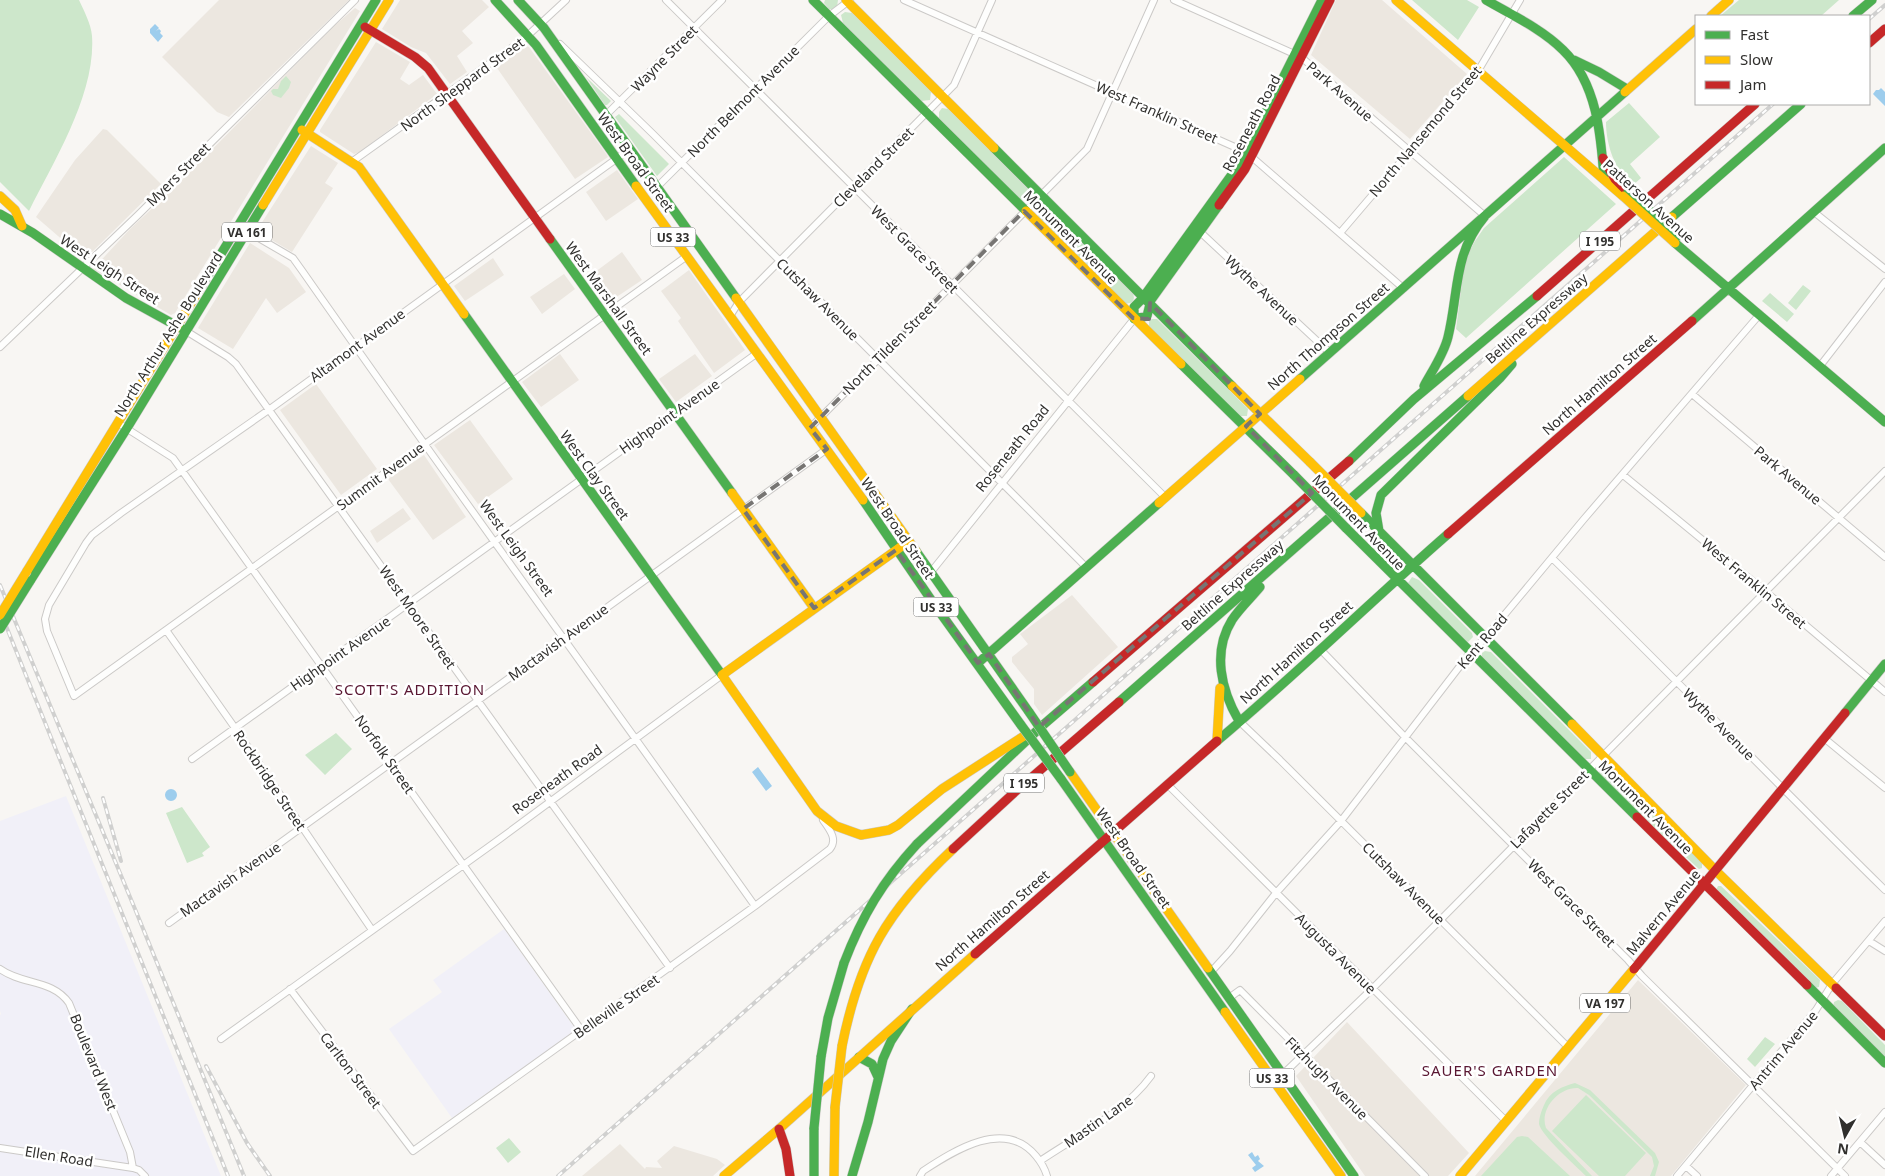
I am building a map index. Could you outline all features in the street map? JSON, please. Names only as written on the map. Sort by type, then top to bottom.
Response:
[{"type":"main road","name":"North Arthur Ashe Boulevard","points":[[0,615],[375,0]]},
{"type":"main road","name":"West Broad Street","points":[[495,0],[528,36],[756,354],[827,449],[934,604],[1061,779],[1341,1176]]},
{"type":"main road","name":"West Broad Street","points":[[518,0],[548,33],[821,417],[1354,1176]]},
{"type":"main road","name":"Roseneath Road","points":[[1147,300],[1146,317],[1134,319],[1134,307],[1147,300],[1197,229],[1245,169],[1249,154],[1298,55],[1322,0]]},
{"type":"main road","name":"Roseneath Road","points":[[1298,55],[1330,0]]},
{"type":"main road","name":"Patterson Avenue","points":[[1396,0],[1604,179],[1626,194],[1677,239],[1686,252],[1885,422]]},
{"type":"main road","points":[[1486,0],[1552,42],[1572,59],[1628,89]]},
{"type":"main road","points":[[1711,15],[1729,0]]},
{"type":"main road","points":[[1855,15],[1872,0]]},
{"type":"main road","name":"Monument Avenue","points":[[815,1],[1024,211],[1294,474],[1396,580],[1885,1063]]},
{"type":"main road","name":"Monument Avenue","points":[[848,1],[1260,414],[1486,637],[1716,871],[1885,1036]]},
{"type":"main road","name":"North Arthur Ashe Boulevard","points":[[0,629],[127,428],[387,3]]},
{"type":"main road","name":"West Marshall Street","points":[[361,25],[423,63],[814,608]]},
{"type":"main road","points":[[1870,42],[1885,29]]},
{"type":"main road","name":"North Thompson Street","points":[[978,663],[1695,30]]},
{"type":"main road","points":[[1572,59],[1587,84],[1602,156],[1604,179]]},
{"type":"main road","name":"Beltline Expressway","points":[[814,1176],[814,1128],[821,1057],[828,1018],[844,963],[865,912],[882,884],[917,844],[1043,726],[1205,584],[1336,473],[1414,399],[1604,238],[1754,105]]},
{"type":"main road","name":"Beltline Expressway","points":[[834,1176],[835,1107],[842,1046],[854,995],[871,951],[894,913],[926,873],[1019,788],[1274,568],[1336,511],[1800,105]]},
{"type":"main road","name":"West Clay Street","points":[[298,127],[353,161],[722,675],[817,811]]},
{"type":"main road","name":"North Hamilton Street","points":[[724,1176],[1112,832],[1321,650],[1396,580],[1885,148]]},
{"type":"main road","points":[[1602,156],[1626,194]]},
{"type":"main road","name":"West Leigh Street","points":[[0,196],[15,210],[22,226]]},
{"type":"main road","name":"West Leigh Street","points":[[0,214],[22,226],[82,268],[186,331]]},
{"type":"main road","points":[[1414,399],[1432,374],[1444,350],[1448,339],[1461,260],[1466,244],[1474,229],[1485,216]]},
{"type":"main road","points":[[1379,531],[1375,515],[1377,501],[1381,495],[1500,378],[1534,337]]},
{"type":"main road","name":"Roseneath Road","points":[[722,675],[909,541]]},
{"type":"main road","points":[[1216,741],[1220,725],[1222,647],[1229,626],[1274,568]]},
{"type":"main road","name":"Malvern Avenue","points":[[1460,1176],[1716,871],[1885,664]]},
{"type":"main road","points":[[1221,672],[1227,698],[1239,721]]},
{"type":"main road","points":[[817,811],[836,826],[855,834],[870,835],[889,830],[898,825],[942,789],[1043,726]]},
{"type":"main road","points":[[852,1176],[883,1059],[891,1041],[912,1009]]},
{"type":"main road","points":[[859,1057],[873,1062],[879,1079]]},
{"type":"main road","points":[[779,1129],[786,1149],[790,1176]]},
{"type":"street","name":"Myers Street","points":[[0,347],[138,215],[160,191],[355,0]]},
{"type":"street","points":[[375,0],[387,3]]},
{"type":"street","name":"North Sheppard Street","points":[[353,161],[528,36],[566,0]]},
{"type":"street","name":"West Grace Street","points":[[666,0],[1166,498]]},
{"type":"street","name":"Wayne Street","points":[[606,116],[722,0]]},
{"type":"street","name":"West Franklin Street","points":[[904,0],[1249,154],[1403,288]]},
{"type":"street","name":"Cleveland Street","points":[[730,316],[739,302],[954,85],[992,0]]},
{"type":"street","name":"North Tilden Street","points":[[810,428],[1087,149],[1154,0]]},
{"type":"street","name":"Park Avenue","points":[[1174,0],[1298,55],[1485,216]]},
{"type":"street","name":"North Nansemond Street","points":[[1340,233],[1478,71],[1520,0]]},
{"type":"street","name":"North Belmont Avenue","points":[[657,187],[829,16],[848,1]]},
{"type":"street","name":"Cutshaw Avenue","points":[[548,33],[681,162],[1086,567]]},
{"type":"street","name":"Altamont Avenue","points":[[74,696],[47,630],[45,619],[49,605],[92,535],[630,149]]},
{"type":"street","points":[[1814,212],[1885,269]]},
{"type":"street","name":"West Leigh Street","points":[[238,226],[293,258],[424,445],[495,540],[755,906]]},
{"type":"street","name":"Wythe Avenue","points":[[1197,229],[1330,353]]},
{"type":"street","name":"Summit Avenue","points":[[74,696],[686,256]]},
{"type":"street","points":[[1820,366],[1885,282]]},
{"type":"street","name":"Kent Road","points":[[1210,972],[1276,893],[1341,821],[1470,652],[1486,637],[1760,314]]},
{"type":"street","name":"Roseneath Road","points":[[931,572],[1134,319]]},
{"type":"street","name":"West Moore Street","points":[[186,331],[236,364],[670,968]]},
{"type":"street","name":"Highpoint Avenue","points":[[192,759],[756,354]]},
{"type":"street","name":"Park Avenue","points":[[1692,394],[1885,557]]},
{"type":"street","name":"Norfolk Street","points":[[118,423],[173,458],[582,1031]]},
{"type":"street","name":"Mactavish Avenue","points":[[169,923],[827,449]]},
{"type":"street","name":"Lafayette Street","points":[[1275,1082],[1372,989],[1885,471]]},
{"type":"street","name":"West Franklin Street","points":[[1623,475],[1885,692]]},
{"type":"street","name":"Wythe Avenue","points":[[1552,558],[1672,675],[1885,890]]},
{"type":"street","name":"Rockbridge Street","points":[[166,630],[372,930]]},
{"type":"street","name":"West Grace Street","points":[[1321,650],[1634,967],[1845,1176]]},
{"type":"street","name":"Roseneath Road","points":[[221,1039],[550,802],[722,675]]},
{"type":"street","name":"Cutshaw Avenue","points":[[1239,721],[1568,1046]]},
{"type":"street","points":[[1824,738],[1885,788]]},
{"type":"street","name":"Augusta Avenue","points":[[1168,783],[1506,1121]]},
{"type":"street","name":"West Clay Street","points":[[817,811],[834,840],[833,847],[818,858]]},
{"type":"street","name":"Belleville Street","points":[[413,1151],[670,968],[818,858]]},
{"type":"street","name":"Antrim Avenue","points":[[1677,1176],[1816,1010],[1832,984],[1885,921]]},
{"type":"street","points":[[1869,941],[1885,951]]},
{"type":"street","name":"Boulevard West","points":[[0,969],[12,976],[53,988],[69,1003],[130,1152],[133,1168]]},
{"type":"street","points":[[1204,980],[1210,972]]},
{"type":"street","name":"Carlton Street","points":[[290,989],[413,1151]]},
{"type":"street","name":"Fitzhugh Avenue","points":[[1229,998],[1240,990],[1425,1176]]},
{"type":"street","name":"Mastin Lane","points":[[1040,1161],[1119,1108],[1140,1091],[1151,1076]]},
{"type":"street","points":[[1831,1176],[1885,1112]]},
{"type":"street","points":[[920,1176],[923,1171],[942,1158],[985,1140],[1003,1138],[1018,1141],[1030,1149],[1040,1161],[1047,1176]]},
{"type":"street","points":[[1860,1142],[1884,1163]]},
{"type":"street","name":"Ellen Road","points":[[0,1148],[133,1168],[139,1170],[144,1176]]},
{"type":"street","points":[[1686,1166],[1697,1176]]},
{"type":"highlighted area","points":[[1024,211],[1133,318],[1149,319],[1150,303],[1260,414],[1246,426],[1312,493],[1039,727],[989,654],[978,663],[896,550],[814,608],[743,509],[827,449],[810,428]]},
{"type":"shaded area","points":[[219,0],[349,0],[229,117],[217,112],[162,57]]},
{"type":"shaded area","points":[[400,0],[482,0],[489,7],[462,31],[473,43],[457,56],[467,72],[450,84],[426,53],[411,47],[382,29]]},
{"type":"shaded area","points":[[1336,0],[1382,0],[1467,74],[1410,139],[1311,55]]},
{"type":"shaded area","points":[[355,8],[360,11],[175,313],[171,315],[93,269],[130,229],[175,187],[334,26]]},
{"type":"shaded area","points":[[376,42],[410,62],[400,79],[409,85],[423,75],[437,94],[360,152],[354,154],[320,132],[320,130]]},
{"type":"shaded area","points":[[525,46],[529,47],[608,157],[575,179],[497,68]]},
{"type":"shaded area","points":[[103,129],[107,130],[161,184],[86,256],[80,255],[36,217],[75,160]]},
{"type":"shaded area","points":[[311,146],[338,163],[325,183],[333,188],[292,252],[260,233],[259,227]]},
{"type":"shaded area","points":[[617,170],[638,199],[606,221],[586,192]]},
{"type":"shaded area","points":[[250,243],[289,268],[306,292],[277,313],[266,298],[233,349],[198,328]]},
{"type":"shaded area","points":[[622,252],[642,280],[606,304],[587,278]]},
{"type":"shaded area","points":[[493,258],[504,275],[465,301],[454,286]]},
{"type":"shaded area","points":[[689,270],[745,350],[714,373],[678,321],[681,318],[661,291]]},
{"type":"shaded area","points":[[564,274],[575,289],[542,314],[530,297]]},
{"type":"shaded area","points":[[560,354],[579,380],[541,407],[522,382]]},
{"type":"shaded area","points":[[695,354],[712,376],[676,402],[659,379]]},
{"type":"shaded area","points":[[316,384],[377,469],[341,495],[280,410]]},
{"type":"shaded area","points":[[470,420],[513,479],[478,504],[434,445]]},
{"type":"shaded area","points":[[424,455],[466,517],[433,540],[388,479]]},
{"type":"shaded area","points":[[403,508],[411,519],[377,543],[370,531]]},
{"type":"shaded area","points":[[1072,595],[1118,647],[1042,715],[1034,704],[1034,689],[1012,662],[1012,657],[1028,644],[1020,634]]},
{"type":"shaded area","points":[[66,796],[221,1176],[0,1176],[0,821]]},
{"type":"shaded area","points":[[504,929],[576,1030],[452,1118],[389,1029],[442,992],[433,980]]},
{"type":"shaded area","points":[[1638,980],[1746,1085],[1671,1176],[1475,1176]]},
{"type":"shaded area","points":[[1347,1022],[1469,1153],[1448,1176],[1365,1176],[1296,1076]]},
{"type":"shaded area","points":[[620,1144],[645,1169],[646,1167],[662,1168],[657,1161],[674,1146],[717,1159],[725,1165],[713,1176],[582,1176]]},
{"type":"green space","points":[[0,0],[79,0],[89,22],[92,36],[87,81],[80,104],[61,149],[29,211],[0,182]]},
{"type":"green space","points":[[825,0],[838,0],[837,7],[829,9],[824,3]]},
{"type":"green space","points":[[1412,0],[1467,0],[1479,7],[1458,40]]},
{"type":"green space","points":[[1739,0],[1839,0],[1822,15],[1721,15]]},
{"type":"green space","points":[[845,12],[852,13],[931,92],[930,100],[921,101],[843,23],[841,15]]},
{"type":"green space","points":[[286,76],[291,82],[289,88],[281,98],[273,95],[271,91],[278,89],[281,81]]},
{"type":"green space","points":[[586,77],[611,101],[607,105],[605,105]]},
{"type":"green space","points":[[1629,103],[1660,137],[1630,164],[1641,178],[1632,186],[1616,165],[1606,131],[1606,122]]},
{"type":"green space","points":[[942,108],[948,109],[1029,190],[1028,198],[1020,199],[939,118],[939,112]]},
{"type":"green space","points":[[619,114],[669,164],[657,176],[615,117]]},
{"type":"green space","points":[[1564,157],[1616,204],[1466,338],[1456,329],[1464,267],[1469,252],[1484,228]]},
{"type":"green space","points":[[1041,207],[1047,208],[1133,294],[1132,302],[1125,303],[1038,217],[1037,210]]},
{"type":"green space","points":[[1803,285],[1811,291],[1796,310],[1788,303]]},
{"type":"green space","points":[[1770,293],[1794,314],[1787,322],[1762,301]]},
{"type":"green space","points":[[1157,319],[1248,409],[1247,416],[1240,416],[1149,326],[1149,321]]},
{"type":"green space","points":[[1412,577],[1419,580],[1472,633],[1473,637],[1468,642],[1411,587],[1408,583]]},
{"type":"green space","points":[[1485,651],[1491,652],[1591,752],[1591,759],[1584,759],[1482,658],[1482,653]]},
{"type":"green space","points":[[336,733],[352,749],[325,775],[305,755]]},
{"type":"green space","points":[[1603,767],[1609,769],[1702,862],[1702,868],[1699,869],[1676,848],[1665,841],[1600,775],[1599,772]]},
{"type":"green space","points":[[182,807],[210,847],[202,853],[204,856],[187,863],[166,813]]},
{"type":"green space","points":[[1718,886],[1721,886],[1820,980],[1819,987],[1815,988],[1716,890]]},
{"type":"green space","points":[[1842,1001],[1885,1045],[1885,1059],[1833,1007],[1834,1002]]},
{"type":"green space","points":[[1765,1037],[1775,1044],[1755,1067],[1747,1059]]},
{"type":"green space","points":[[1575,1083],[1590,1090],[1655,1153],[1659,1162],[1655,1176],[1650,1176],[1654,1166],[1652,1157],[1589,1095],[1578,1088],[1564,1091],[1552,1100],[1545,1114],[1546,1128],[1592,1176],[1586,1176],[1546,1135],[1539,1124],[1546,1100],[1557,1090]]},
{"type":"green space","points":[[1586,1095],[1646,1153],[1625,1176],[1599,1176],[1552,1131]]},
{"type":"green space","points":[[1517,1137],[1528,1137],[1570,1176],[1481,1176]]},
{"type":"green space","points":[[509,1138],[521,1152],[508,1163],[496,1148]]},
{"type":"water","points":[[155,24],[159,28],[156,31],[159,29],[163,36],[158,42],[150,33],[150,29]]},
{"type":"water","points":[[1881,88],[1885,92],[1885,106],[1873,94]]},
{"type":"water","points":[[758,767],[772,786],[766,791],[752,772]]},
{"type":"water","points":[[169,789],[173,789],[177,795],[173,801],[169,801],[165,797],[165,793]]},
{"type":"water","points":[[1252,1152],[1255,1157],[1258,1155],[1260,1159],[1258,1161],[1264,1166],[1255,1172],[1252,1168],[1256,1165],[1248,1155]]},
{"type":"railway","points":[[1870,18],[1885,5]]},
{"type":"railway","points":[[558,1176],[1772,105]]},
{"type":"railway","points":[[0,585],[244,1176]]},
{"type":"railway","points":[[0,611],[228,1176]]},
{"type":"railway","points":[[103,798],[121,861]]},
{"type":"railway","points":[[206,1066],[247,1143],[270,1176]]},
{"type":"traffic: fast","points":[[199,290],[376,0]]},
{"type":"traffic: fast","points":[[495,0],[536,45],[636,186]]},
{"type":"traffic: fast","points":[[518,0],[544,28],[736,298]]},
{"type":"traffic: fast","points":[[813,0],[1026,211]]},
{"type":"traffic: fast","points":[[1219,205],[1151,300],[1147,316],[1134,319],[1134,307],[1142,299],[1241,162],[1322,0]]},
{"type":"traffic: fast","points":[[1486,0],[1546,35],[1574,63],[1583,78],[1595,110],[1599,128],[1604,179]]},
{"type":"traffic: fast","points":[[1854,15],[1872,0]]},
{"type":"traffic: fast","points":[[1574,60],[1627,89]]},
{"type":"traffic: fast","points":[[1300,379],[1625,92]]},
{"type":"traffic: fast","points":[[1672,217],[1800,105]]},
{"type":"traffic: fast","points":[[994,148],[1232,386]]},
{"type":"traffic: fast","points":[[1692,321],[1885,148]]},
{"type":"traffic: fast","points":[[1628,192],[1679,236]]},
{"type":"traffic: fast","points":[[30,581],[127,428],[263,205]]},
{"type":"traffic: fast","points":[[0,214],[33,233],[126,298],[186,331]]},
{"type":"traffic: fast","points":[[1424,386],[1446,343],[1462,259],[1467,245],[1485,216]]},
{"type":"traffic: fast","points":[[550,239],[732,493]]},
{"type":"traffic: fast","points":[[1675,243],[1885,422]]},
{"type":"traffic: fast","points":[[1349,461],[1414,399],[1537,296]]},
{"type":"traffic: fast","points":[[464,314],[722,675]]},
{"type":"traffic: fast","points":[[1181,364],[1294,475]]},
{"type":"traffic: fast","points":[[1379,531],[1376,513],[1381,495],[1512,364]]},
{"type":"traffic: fast","points":[[1119,702],[1468,396]]},
{"type":"traffic: fast","points":[[1294,475],[1346,528]]},
{"type":"traffic: fast","points":[[863,500],[934,604],[1021,725]]},
{"type":"traffic: fast","points":[[978,663],[1159,503]]},
{"type":"traffic: fast","points":[[1361,513],[1572,724]]},
{"type":"traffic: fast","points":[[1346,528],[1637,817]]},
{"type":"traffic: fast","points":[[1217,741],[1448,534]]},
{"type":"traffic: fast","points":[[916,551],[1029,712]]},
{"type":"traffic: fast","points":[[0,629],[30,581]]},
{"type":"traffic: fast","points":[[1239,721],[1228,697],[1221,671],[1222,645],[1232,620],[1260,587]]},
{"type":"traffic: fast","points":[[1845,713],[1885,664]]},
{"type":"traffic: fast","points":[[917,844],[1043,725],[1093,682]]},
{"type":"traffic: fast","points":[[1029,712],[1070,772]]},
{"type":"traffic: fast","points":[[1021,725],[1061,779]]},
{"type":"traffic: fast","points":[[1061,779],[1225,1012]]},
{"type":"traffic: fast","points":[[844,963],[858,930],[874,900],[917,844]]},
{"type":"traffic: fast","points":[[821,1057],[828,1018],[844,963]]},
{"type":"traffic: fast","points":[[1208,968],[1354,1176]]},
{"type":"traffic: fast","points":[[1807,985],[1885,1063]]},
{"type":"traffic: fast","points":[[852,1176],[868,1122],[883,1059],[891,1041],[912,1009]]},
{"type":"traffic: fast","points":[[814,1128],[821,1057]]},
{"type":"traffic: fast","points":[[859,1057],[872,1064],[878,1077]]},
{"type":"traffic: fast","points":[[814,1128],[814,1176]]},
{"type":"traffic: slow","points":[[263,205],[389,0]]},
{"type":"traffic: slow","points":[[846,0],[994,148]]},
{"type":"traffic: slow","points":[[1396,0],[1623,196]]},
{"type":"traffic: slow","points":[[1712,15],[1729,0]]},
{"type":"traffic: slow","points":[[1625,92],[1695,30]]},
{"type":"traffic: slow","points":[[302,130],[359,167],[464,314]]},
{"type":"traffic: slow","points":[[636,186],[863,500]]},
{"type":"traffic: slow","points":[[0,196],[15,210],[22,226]]},
{"type":"traffic: slow","points":[[1623,196],[1675,243]]},
{"type":"traffic: slow","points":[[1026,211],[1181,364]]},
{"type":"traffic: slow","points":[[1468,396],[1672,217]]},
{"type":"traffic: slow","points":[[27,571],[199,290]]},
{"type":"traffic: slow","points":[[736,298],[916,551]]},
{"type":"traffic: slow","points":[[1159,503],[1300,379]]},
{"type":"traffic: slow","points":[[1232,386],[1310,462]]},
{"type":"traffic: slow","points":[[1310,462],[1361,513]]},
{"type":"traffic: slow","points":[[732,493],[814,608]]},
{"type":"traffic: slow","points":[[817,811],[722,675],[909,541]]},
{"type":"traffic: slow","points":[[0,615],[27,571]]},
{"type":"traffic: slow","points":[[1217,741],[1220,688]]},
{"type":"traffic: slow","points":[[1572,724],[1716,871],[1836,988]]},
{"type":"traffic: slow","points":[[817,811],[836,826],[861,835],[889,830],[898,825],[942,789],[1024,736]]},
{"type":"traffic: slow","points":[[1070,772],[1208,968]]},
{"type":"traffic: slow","points":[[842,1046],[858,986],[879,937],[910,893],[953,849]]},
{"type":"traffic: slow","points":[[779,1129],[975,954]]},
{"type":"traffic: slow","points":[[1460,1176],[1634,969]]},
{"type":"traffic: slow","points":[[1225,1012],[1341,1176]]},
{"type":"traffic: slow","points":[[835,1107],[842,1046]]},
{"type":"traffic: slow","points":[[834,1176],[835,1107]]},
{"type":"traffic: slow","points":[[724,1176],[779,1129]]},
{"type":"traffic: jam","points":[[1219,205],[1245,169],[1330,0]]},
{"type":"traffic: jam","points":[[365,27],[415,57],[428,68],[550,239]]},
{"type":"traffic: jam","points":[[1870,42],[1885,29]]},
{"type":"traffic: jam","points":[[1537,296],[1754,105]]},
{"type":"traffic: jam","points":[[1603,158],[1615,179],[1628,192]]},
{"type":"traffic: jam","points":[[1448,534],[1692,321]]},
{"type":"traffic: jam","points":[[1093,682],[1349,461]]},
{"type":"traffic: jam","points":[[953,849],[1017,790],[1119,702]]},
{"type":"traffic: jam","points":[[1634,969],[1845,713]]},
{"type":"traffic: jam","points":[[975,954],[1217,741]]},
{"type":"traffic: jam","points":[[1637,817],[1807,985]]},
{"type":"traffic: jam","points":[[1836,988],[1885,1036]]},
{"type":"traffic: jam","points":[[779,1129],[786,1149],[790,1176]]},
{"type":"district","name":"SCOTT'S ADDITION","points":[[410,689]]},
{"type":"district","name":"SAUER'S GARDEN","points":[[1490,1070]]}]
